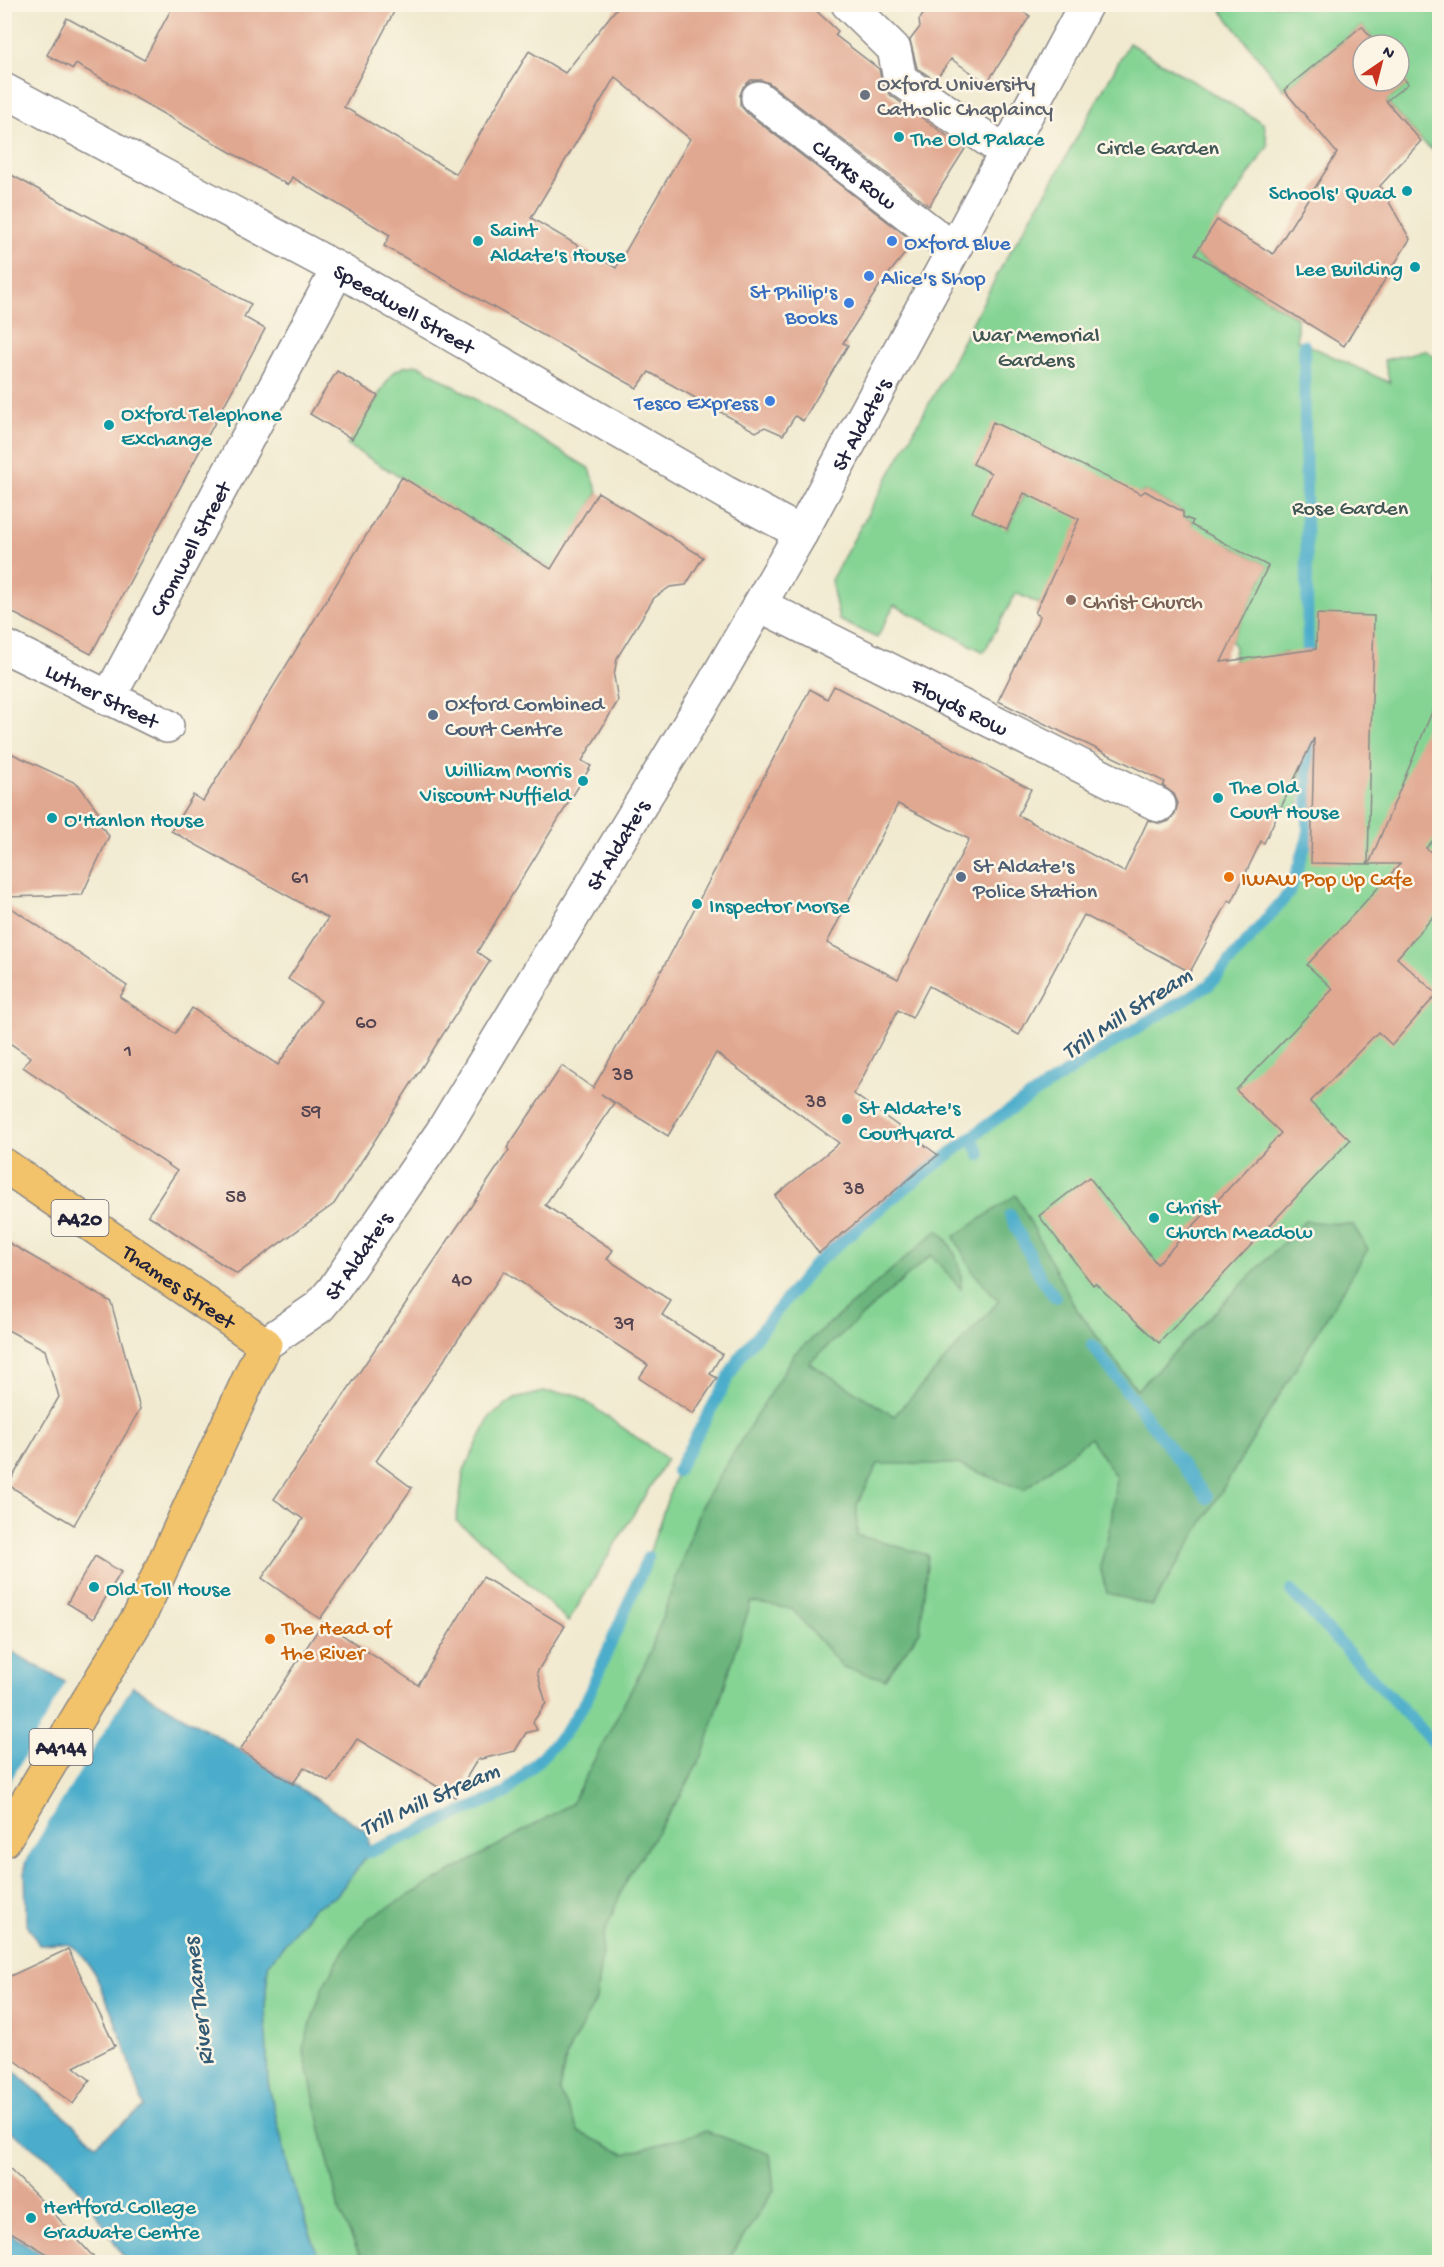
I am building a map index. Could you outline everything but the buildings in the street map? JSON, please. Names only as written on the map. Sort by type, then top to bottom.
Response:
[{"type":"main road","name":"Thames Street","points":[[4,1165],[265,1344]]},
{"type":"main road","name":"A4144","points":[[4,1840],[141,1613],[265,1344]]},
{"type":"street","points":[[848,4],[894,49],[900,79],[1006,153]]},
{"type":"street","name":"St Aldate's","points":[[265,1344],[319,1307],[442,1132],[801,533],[1086,4]]},
{"type":"street","name":"Speedwell Street","points":[[4,90],[338,269],[726,493],[801,533]]},
{"type":"street","name":"Clarks Row","points":[[758,98],[953,249]]},
{"type":"street","name":"Cromwell Street","points":[[108,699],[338,269]]},
{"type":"street","name":"Floyds Row","points":[[760,604],[1159,806]]},
{"type":"street","name":"Luther Street","points":[[4,646],[167,726]]},
{"type":"green space","points":[[1217,5],[1439,5],[1439,155],[1421,141],[1386,101],[1396,93],[1411,93],[1411,33],[1368,33],[1362,26],[1284,90]]},
{"type":"green space","name":"Christ Church Meadow","points":[[1129,43],[1264,124],[1268,146],[1196,255],[1297,318],[1297,340],[1390,383],[1384,360],[1426,350],[1439,360],[1439,2262],[320,2262],[289,2171],[268,2083],[265,2006],[268,1965],[313,1908],[336,1896],[370,1852],[506,1793],[563,1735],[586,1701],[648,1557],[677,1471],[739,1358],[814,1265],[895,1196],[990,1123],[1109,1045],[1209,985],[1290,891],[1308,837],[1308,583],[1299,815],[1256,794],[1283,715],[1286,653],[1274,655],[1244,713],[1233,665],[1235,647],[1231,641],[1268,566],[1223,542],[1184,541],[1193,521],[1183,517],[1183,512],[1145,491],[1141,494],[973,464],[991,473],[1007,529],[1026,490],[1104,529],[1039,604],[1016,593],[984,652],[894,605],[877,638],[839,620],[831,580],[945,375],[1004,262],[1050,186]]},
{"type":"green space","points":[[419,365],[590,469],[598,492],[581,521],[563,576],[347,445],[393,372],[406,366]]},
{"type":"green space","points":[[1016,1195],[1075,1307],[1137,1390],[1305,1221],[1353,1225],[1368,1249],[1152,1606],[1107,1593],[1100,1567],[1111,1523],[1116,1477],[1090,1438],[1024,1490],[957,1464],[878,1464],[857,1505],[857,1535],[928,1555],[920,1631],[885,1679],[843,1667],[792,1609],[751,1602],[703,1754],[680,1797],[627,1878],[604,1934],[596,2000],[567,2054],[559,2090],[579,2132],[624,2154],[706,2131],[770,2154],[774,2190],[727,2262],[363,2262],[339,2210],[303,2048],[323,1986],[351,1938],[369,1918],[571,1804],[648,1658],[701,1506],[794,1354],[938,1230],[949,1243],[956,1257],[961,1289],[931,1255],[809,1363],[894,1416],[999,1301],[973,1272],[954,1237]]},
{"type":"green space","points":[[544,1392],[575,1394],[667,1459],[568,1622],[498,1554],[456,1521],[464,1470],[490,1417],[515,1399]]},
{"type":"water","name":"River Thames","points":[[5,1648],[116,1711],[132,1686],[240,1750],[368,1832],[370,1852],[336,1896],[313,1908],[268,1965],[265,2006],[268,2083],[289,2171],[320,2262],[127,2262],[89,2202],[60,2167],[5,2127],[5,2063],[96,2144],[144,2107],[115,2020],[94,1973],[83,1956],[72,1946],[39,1945],[26,1922],[25,1861],[28,1856],[5,1841]]},
{"type":"water","points":[[5,2231],[55,2262],[5,2262]]},
{"type":"pier","points":[[67,1680],[115,1708],[129,1684],[134,1683],[22,1866],[24,1856],[4,1844],[5,1791]]},
{"type":"waterway","name":"Trill Mill Stream","points":[[1304,345],[1308,665]]},
{"type":"waterway","name":"Trill Mill Stream","points":[[677,1471],[739,1358],[814,1265],[895,1196],[990,1123],[1109,1045],[1209,985],[1290,892],[1308,837],[1308,736]]},
{"type":"waterway","points":[[972,1138],[980,1155]]},
{"type":"waterway","points":[[1010,1215],[1042,1280],[1055,1297]]},
{"type":"waterway","points":[[1092,1345],[1207,1498]]},
{"type":"waterway","name":"Trill Mill Stream","points":[[354,1852],[370,1852],[506,1793],[563,1735],[586,1701],[648,1557]]},
{"type":"waterway","points":[[1291,1591],[1440,1750]]},
{"type":"place","name":"Oxford University Catholic Chaplaincy","points":[[865,95]]},
{"type":"place","name":"The Old Palace","points":[[899,137]]},
{"type":"place","name":"Schools' Quad","points":[[1407,191]]},
{"type":"place","name":"Saint Aldate's House","points":[[478,241]]},
{"type":"place","name":"Oxford Blue","points":[[892,241]]},
{"type":"place","name":"Lee Building","points":[[1415,267]]},
{"type":"place","name":"Alice's Shop","points":[[869,276]]},
{"type":"place","name":"St Philip's Books","points":[[849,303]]},
{"type":"place","name":"Tesco Express","points":[[770,401]]},
{"type":"place","name":"Oxford Telephone Exchange","points":[[109,425]]},
{"type":"place","name":"Christ Church","points":[[1071,600]]},
{"type":"place","name":"Oxford Combined Court Centre","points":[[433,715]]},
{"type":"place","name":"William Morris Viscount Nuffield","points":[[583,781]]},
{"type":"place","name":"The Old Court House","points":[[1218,798]]},
{"type":"place","name":"O'Hanlon House","points":[[52,818]]},
{"type":"place","name":"St Aldate's Police Station","points":[[961,877]]},
{"type":"place","name":"IWAW Pop Up Cafe","points":[[1229,877]]},
{"type":"place","name":"Inspector Morse","points":[[697,904]]},
{"type":"place","name":"St Aldate's Courtyard","points":[[847,1119]]},
{"type":"place","name":"Christ Church Meadow","points":[[1154,1218]]},
{"type":"place","name":"Old Toll House","points":[[94,1587]]},
{"type":"place","name":"The Head of the River","points":[[270,1639]]},
{"type":"place","name":"Hertford College Graduate Centre","points":[[31,2218]]},
{"type":"park label","name":"Circle Garden","points":[[1158,146]]},
{"type":"park label","name":"War Memorial Gardens","points":[[1036,346]]},
{"type":"park label","name":"Rose Garden","points":[[1350,506]]}]
